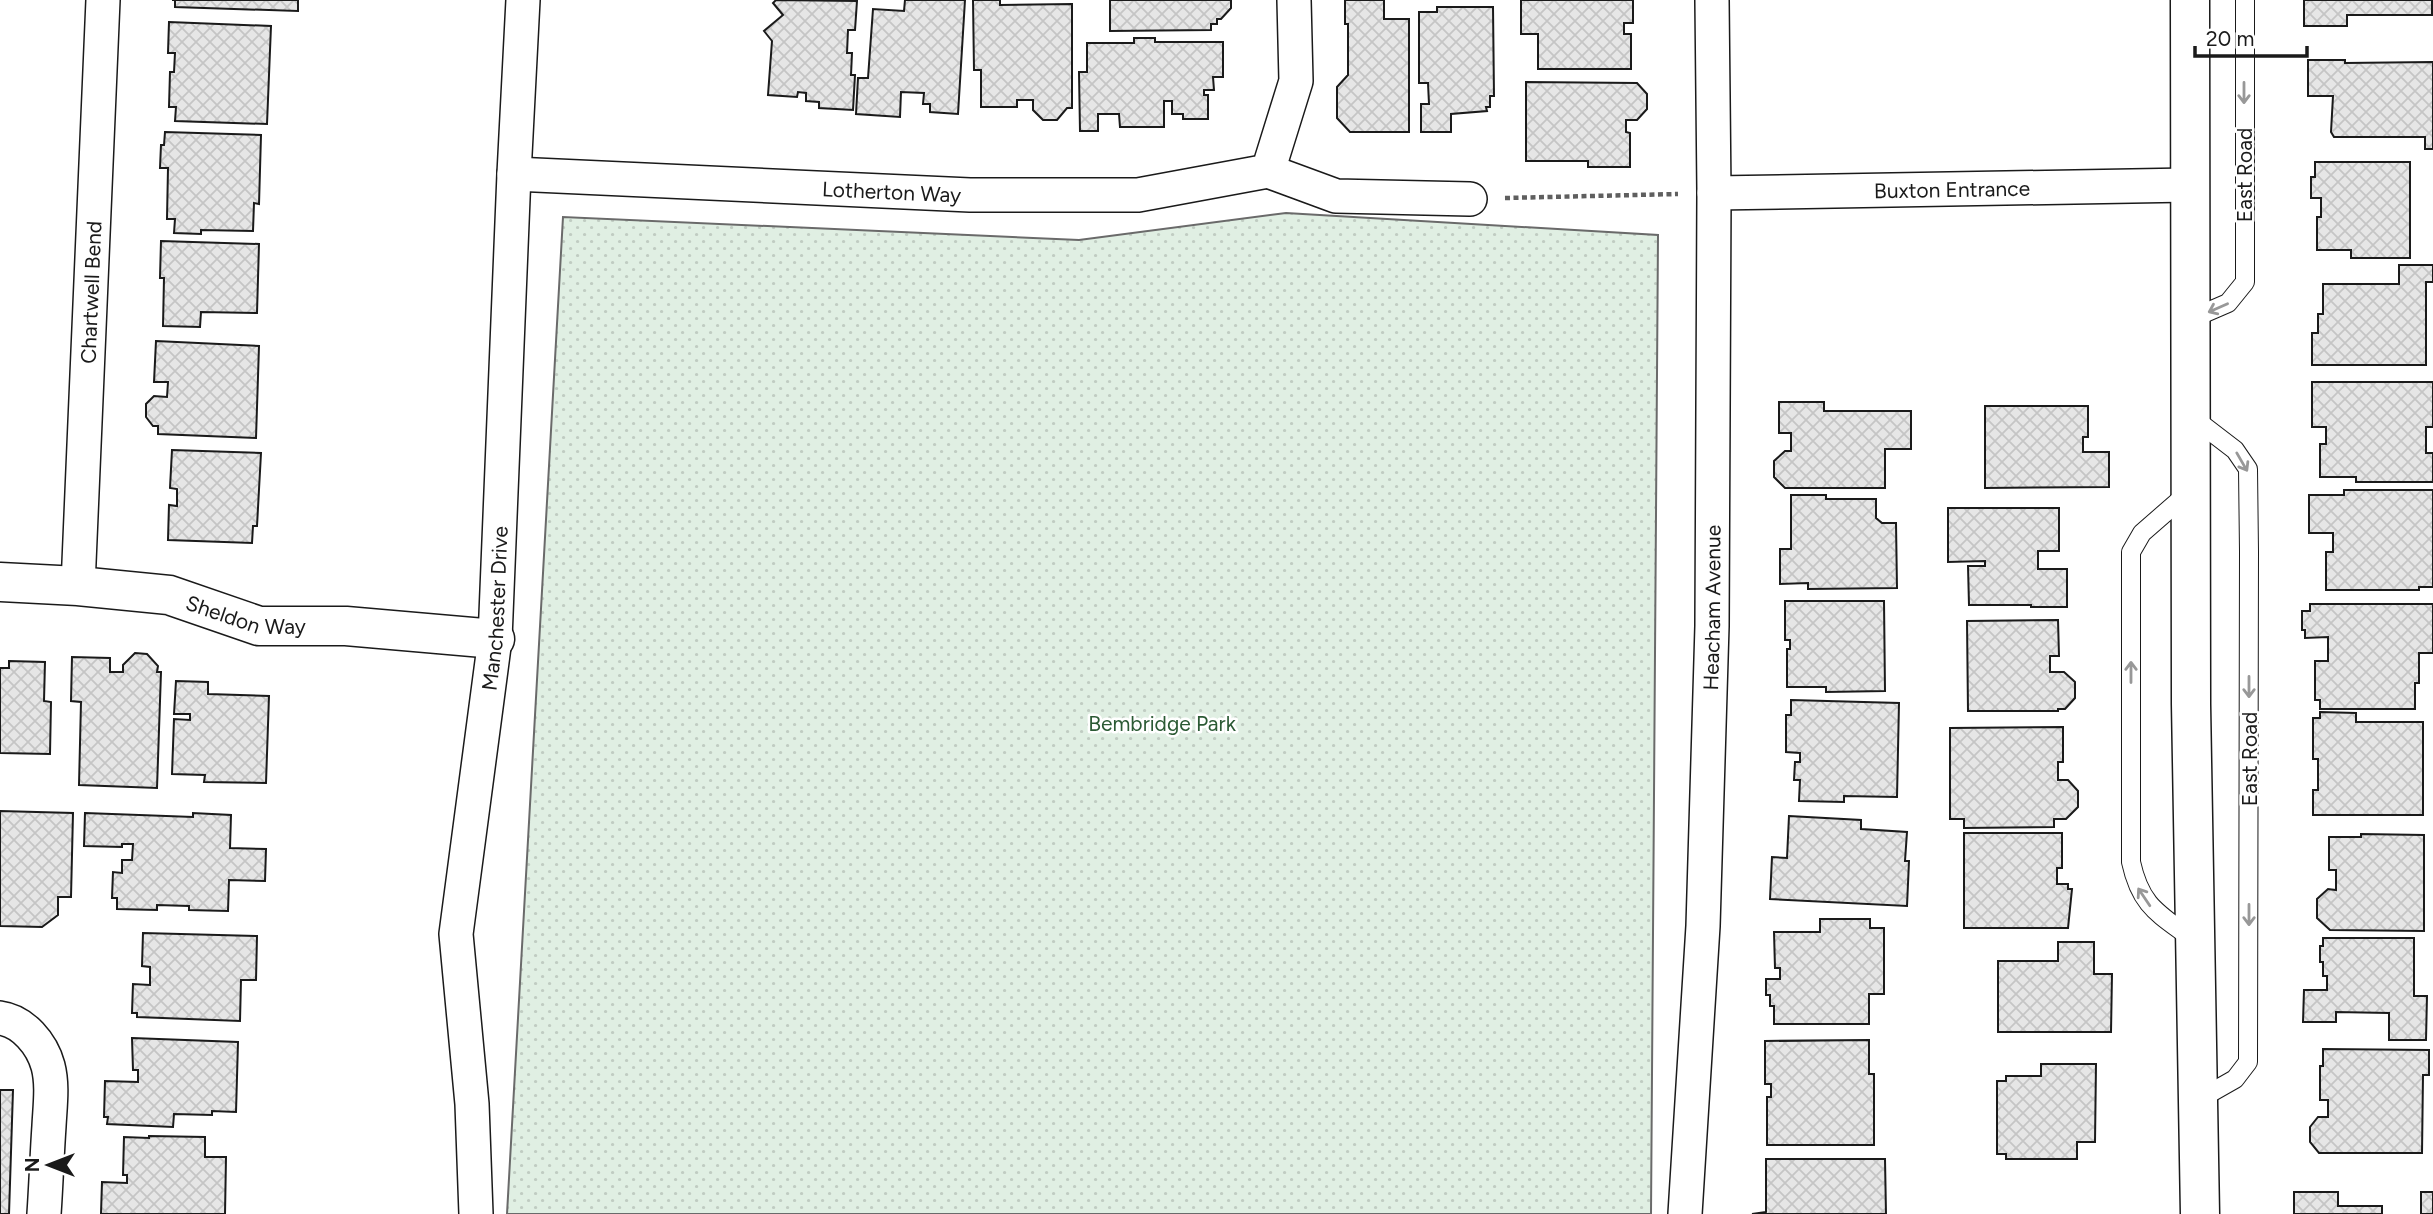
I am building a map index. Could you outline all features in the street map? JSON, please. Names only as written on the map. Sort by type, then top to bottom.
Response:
[{"type":"street","name":"Chartwell Bend","points":[[78,586],[103,0]]},
{"type":"street","name":"Manchester Drive","points":[[476,1214],[472,1104],[456,934],[495,639],[523,0]]},
{"type":"street","points":[[1294,0],[1296,81],[1268,171],[1336,196],[1470,199]]},
{"type":"street","name":"Heacham Avenue","points":[[1685,1214],[1703,926],[1712,626],[1712,0]]},
{"type":"street","points":[[2190,0],[2191,704],[2200,1214]]},
{"type":"street","name":"Lotherton Way","points":[[514,174],[970,195],[1138,195],[1268,171]]},
{"type":"street","name":"Buxton Entrance","points":[[1714,193],[2189,185]]},
{"type":"street","name":"Sheldon Way","points":[[0,582],[169,595],[259,626],[345,626],[495,639]]},
{"type":"street","points":[[0,1018],[8,1019],[27,1031],[38,1044],[48,1066],[51,1093],[44,1214]]},
{"type":"lane","name":"East Road","points":[[2191,319],[2228,303],[2245,282],[2245,0]]},
{"type":"lane","name":"East Road","points":[[2192,417],[2235,450],[2248,469],[2249,551],[2248,1062],[2235,1079],[2198,1100]]},
{"type":"lane","points":[[2191,490],[2142,533],[2131,552],[2131,862],[2136,886],[2150,907],[2195,941]]},
{"type":"path","points":[[1470,199],[1714,193]]},
{"type":"green space","name":"Bembridge Park","points":[[1286,213],[1658,235],[1651,1214],[507,1214],[563,217],[1079,240]]},
{"type":"building","points":[[175,0],[298,0],[298,11],[175,7]]},
{"type":"building","points":[[776,0],[857,1],[855,30],[848,30],[847,53],[852,53],[851,75],[855,75],[853,110],[819,108],[819,102],[806,101],[806,93],[798,92],[797,97],[768,95],[772,41],[764,31],[783,15],[773,3]]},
{"type":"building","points":[[905,0],[965,0],[958,114],[930,112],[930,104],[923,104],[924,93],[901,92],[900,117],[856,114],[858,78],[868,78],[873,9],[904,11]]},
{"type":"building","points":[[973,0],[1000,0],[1000,5],[1072,4],[1072,108],[1067,108],[1057,120],[1043,120],[1033,110],[1033,100],[1017,100],[1017,107],[981,107],[981,70],[974,70]]},
{"type":"building","points":[[1110,0],[1231,0],[1231,8],[1221,19],[1217,19],[1217,24],[1211,24],[1211,30],[1110,31]]},
{"type":"building","points":[[1345,0],[1384,0],[1384,19],[1409,19],[1409,132],[1350,132],[1337,118],[1337,87],[1348,75]]},
{"type":"building","points":[[1521,0],[1633,0],[1633,23],[1624,23],[1624,34],[1631,34],[1631,69],[1538,69],[1538,34],[1521,34]]},
{"type":"building","points":[[2304,0],[2432,0],[2432,15],[2347,15],[2347,26],[2304,26]]},
{"type":"building","points":[[1437,7],[1493,7],[1494,96],[1490,96],[1490,107],[1486,107],[1487,111],[1451,114],[1451,132],[1421,132],[1421,104],[1429,104],[1428,83],[1419,83],[1419,12],[1437,12]]},
{"type":"building","points":[[169,22],[271,26],[267,124],[175,121],[176,107],[169,107],[170,72],[174,72],[175,53],[168,53]]},
{"type":"building","points":[[1134,38],[1155,38],[1155,42],[1223,42],[1223,77],[1213,77],[1214,90],[1204,90],[1204,95],[1208,95],[1208,119],[1183,119],[1183,114],[1172,114],[1172,101],[1164,101],[1164,127],[1120,127],[1119,114],[1098,114],[1098,131],[1080,131],[1079,72],[1087,72],[1087,43],[1134,43]]},
{"type":"building","points":[[2308,60],[2345,60],[2345,63],[2433,62],[2433,149],[2425,149],[2425,137],[2334,137],[2331,132],[2333,96],[2308,96]]},
{"type":"building","points":[[1526,82],[1637,83],[1647,94],[1647,109],[1637,120],[1626,120],[1626,132],[1630,133],[1630,167],[1588,167],[1588,161],[1526,161]]},
{"type":"building","points":[[165,132],[261,135],[259,204],[254,203],[253,231],[201,230],[201,234],[174,233],[175,219],[167,219],[168,168],[160,168],[161,145],[164,145]]},
{"type":"building","points":[[2315,162],[2410,162],[2410,258],[2351,258],[2351,250],[2317,250],[2317,217],[2321,217],[2321,198],[2311,198],[2311,177],[2315,177]]},
{"type":"building","points":[[161,241],[259,244],[257,313],[201,312],[200,327],[163,326],[164,278],[160,278]]},
{"type":"building","points":[[2399,265],[2433,265],[2433,282],[2426,282],[2426,365],[2312,365],[2312,333],[2318,333],[2318,314],[2323,314],[2323,284],[2399,284]]},
{"type":"building","points":[[156,341],[259,346],[256,438],[158,434],[158,426],[153,426],[146,417],[146,404],[154,396],[167,397],[168,382],[154,382]]},
{"type":"building","points":[[2312,382],[2433,382],[2433,427],[2426,427],[2426,453],[2433,453],[2433,482],[2356,482],[2356,477],[2320,477],[2320,444],[2326,444],[2326,427],[2312,427]]},
{"type":"building","points":[[1779,402],[1824,402],[1824,411],[1911,411],[1911,449],[1885,449],[1885,488],[1785,488],[1774,477],[1774,461],[1785,451],[1791,451],[1791,433],[1779,433]]},
{"type":"building","points":[[1985,406],[2088,406],[2088,437],[2083,437],[2083,452],[2109,452],[2109,487],[1985,488]]},
{"type":"building","points":[[172,450],[261,453],[257,526],[253,526],[252,543],[168,540],[169,505],[177,506],[177,489],[170,488]]},
{"type":"building","points":[[2344,490],[2433,490],[2433,587],[2419,587],[2419,590],[2326,590],[2326,552],[2333,552],[2333,533],[2309,533],[2309,495],[2344,495]]},
{"type":"building","points":[[1791,495],[1826,495],[1826,499],[1876,499],[1876,518],[1882,523],[1896,523],[1897,588],[1808,589],[1808,583],[1780,584],[1780,549],[1791,549]]},
{"type":"building","points":[[1948,508],[2059,508],[2059,551],[2038,551],[2038,569],[2067,569],[2067,607],[1969,605],[1968,566],[1985,566],[1985,561],[1948,562]]},
{"type":"building","points":[[1785,601],[1884,601],[1885,691],[1826,692],[1826,687],[1787,687],[1787,649],[1790,649],[1790,640],[1785,640]]},
{"type":"building","points":[[2310,604],[2433,604],[2433,653],[2419,653],[2419,683],[2415,683],[2415,709],[2320,709],[2320,700],[2315,700],[2315,661],[2328,661],[2328,637],[2305,638],[2302,611],[2310,611]]},
{"type":"building","points":[[2058,620],[2059,656],[2050,656],[2050,672],[2064,672],[2075,682],[2075,698],[2065,709],[1968,711],[1967,621]]},
{"type":"building","points":[[135,653],[147,654],[158,666],[157,672],[161,672],[157,788],[79,785],[81,702],[71,701],[72,657],[110,658],[110,672],[123,672],[123,665]]},
{"type":"building","points":[[9,661],[45,662],[44,701],[51,702],[50,754],[0,753],[0,668],[9,668]]},
{"type":"building","points":[[176,681],[208,682],[208,694],[269,696],[266,783],[204,782],[205,775],[172,774],[174,719],[190,720],[190,714],[174,714]]},
{"type":"building","points":[[1791,700],[1899,703],[1897,797],[1844,796],[1844,802],[1799,801],[1800,780],[1794,780],[1795,762],[1800,762],[1800,753],[1786,752],[1786,715],[1791,715]]},
{"type":"building","points":[[2320,712],[2356,713],[2356,722],[2423,722],[2423,815],[2313,815],[2313,790],[2318,790],[2318,759],[2313,759],[2313,718],[2320,718]]},
{"type":"building","points":[[2063,727],[2063,762],[2058,762],[2058,780],[2068,780],[2078,791],[2078,807],[2066,819],[2054,819],[2054,827],[1964,828],[1964,819],[1950,819],[1950,728]]},
{"type":"building","points":[[0,811],[73,813],[71,897],[58,897],[58,915],[42,927],[0,926]]},
{"type":"building","points":[[85,813],[193,817],[193,813],[231,815],[230,848],[266,849],[265,881],[229,880],[228,911],[189,910],[189,906],[157,905],[157,910],[117,909],[117,898],[112,898],[113,872],[122,873],[122,860],[132,860],[133,844],[122,844],[122,847],[84,846]]},
{"type":"building","points":[[1789,816],[1861,820],[1861,829],[1907,832],[1907,906],[1770,899],[1772,857],[1787,858]]},
{"type":"building","points":[[1964,833],[2062,833],[2062,868],[2057,868],[2057,884],[2068,884],[2068,889],[2072,889],[2068,928],[1964,928]]},
{"type":"building","points":[[2361,834],[2424,835],[2424,931],[2330,930],[2317,918],[2317,899],[2328,889],[2336,890],[2336,870],[2329,870],[2329,837],[2361,837]]},
{"type":"building","points":[[1820,919],[1870,919],[1870,928],[1884,928],[1884,994],[1869,994],[1869,1024],[1774,1024],[1774,1006],[1770,1006],[1770,995],[1766,995],[1766,979],[1780,979],[1780,968],[1775,968],[1774,932],[1820,932]]},
{"type":"building","points":[[143,933],[257,936],[256,980],[241,980],[240,1021],[137,1017],[137,1013],[132,1013],[133,984],[150,985],[150,967],[142,966]]},
{"type":"building","points":[[2323,938],[2414,938],[2414,996],[2427,996],[2426,1040],[2389,1040],[2389,1013],[2336,1012],[2336,1022],[2303,1022],[2304,990],[2327,990],[2327,976],[2323,976],[2323,962],[2320,962]]},
{"type":"building","points":[[2058,942],[2094,942],[2094,974],[2112,974],[2111,1032],[1998,1032],[1998,961],[2058,961]]},
{"type":"building","points":[[132,1038],[238,1042],[236,1112],[212,1111],[212,1115],[174,1114],[173,1127],[107,1124],[108,1117],[104,1117],[105,1081],[138,1082],[138,1070],[133,1070]]},
{"type":"building","points":[[1869,1040],[1869,1074],[1874,1074],[1874,1145],[1767,1145],[1767,1097],[1771,1097],[1771,1084],[1765,1084],[1765,1041]]},
{"type":"building","points":[[2323,1049],[2429,1050],[2429,1075],[2423,1075],[2422,1153],[2319,1153],[2310,1142],[2310,1127],[2318,1117],[2328,1117],[2328,1100],[2320,1100]]},
{"type":"building","points":[[2041,1064],[2096,1064],[2095,1142],[2077,1142],[2077,1159],[2006,1159],[2006,1154],[1997,1154],[1997,1081],[2006,1081],[2006,1076],[2041,1076]]},
{"type":"building","points":[[0,1090],[13,1090],[9,1214],[0,1214]]},
{"type":"building","points":[[124,1137],[205,1137],[205,1157],[226,1157],[225,1214],[101,1214],[102,1182],[127,1183],[127,1175],[123,1175]]},
{"type":"building","points":[[1766,1159],[1885,1159],[1886,1214],[1752,1214],[1766,1212]]},
{"type":"building","points":[[2294,1192],[2338,1192],[2338,1206],[2382,1206],[2382,1214],[2294,1214]]},
{"type":"building","points":[[2421,1192],[2433,1192],[2433,1214],[2421,1214]]}]
